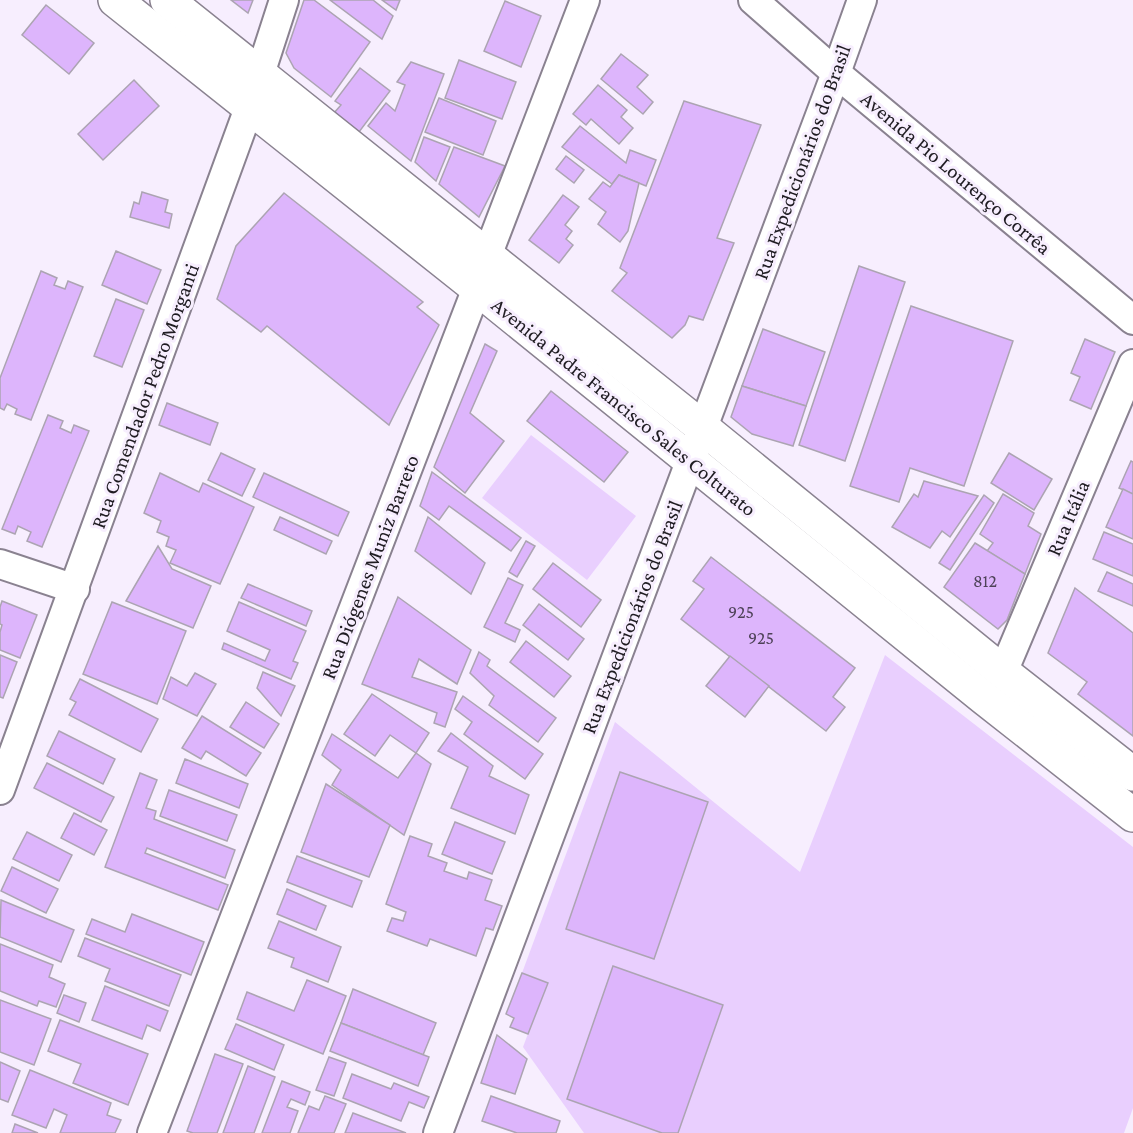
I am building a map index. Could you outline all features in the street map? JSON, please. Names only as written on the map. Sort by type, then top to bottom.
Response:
[{"type":"main road","name":"Avenida Padre Francisco Sales Colturato","points":[[115,0],[1133,815]]},
{"type":"main road","name":"Avenida Padre Francisco Sales Colturato","points":[[167,0],[1133,774]]},
{"type":"main road","points":[[984,698],[1003,672]]},
{"type":"street","name":"Rua Comendador Pedro Morganti","points":[[0,790],[249,108],[284,0]]},
{"type":"street","name":"Rua Diógenes Muniz Barreto","points":[[152,1133],[477,288],[487,256],[585,0]]},
{"type":"street","name":"Avenida Pio Lourenço Corrêa","points":[[753,0],[836,73],[1133,320]]},
{"type":"street","name":"Rua Expedicionários do Brasil","points":[[438,1133],[862,0]]},
{"type":"street","name":"Rua Itália","points":[[1003,672],[1133,364]]},
{"type":"street","points":[[0,564],[75,589]]},
{"type":"shaded area","points":[[531,435],[636,516],[587,580],[482,498]]},
{"type":"shaded area","points":[[885,655],[1133,847],[1133,1108],[1124,1133],[584,1133],[523,1047],[547,983],[522,973],[615,722],[800,872]]},
{"type":"building","points":[[231,0],[253,0],[248,13]]},
{"type":"building","points":[[304,0],[314,0],[370,42],[331,97],[294,68],[286,53]]},
{"type":"building","points":[[330,0],[373,0],[393,16],[382,39]]},
{"type":"building","points":[[382,0],[400,0],[396,10]]},
{"type":"building","points":[[505,1],[541,16],[521,67],[484,51]]},
{"type":"building","points":[[46,5],[94,43],[69,74],[22,35]]},
{"type":"building","points":[[621,54],[648,75],[637,87],[653,102],[643,114],[601,79]]},
{"type":"building","points":[[459,60],[516,82],[502,119],[445,98]]},
{"type":"building","points":[[411,62],[444,74],[411,161],[368,126],[386,103],[395,111],[405,85],[397,82]]},
{"type":"building","points":[[360,68],[390,91],[359,132],[334,113],[341,105],[335,101]]},
{"type":"building","points":[[134,80],[159,106],[103,160],[78,134]]},
{"type":"building","points":[[598,85],[627,110],[621,117],[633,128],[619,144],[591,119],[586,125],[573,114]]},
{"type":"building","points":[[439,98],[496,121],[483,155],[425,132]]},
{"type":"building","points":[[684,101],[761,125],[717,238],[734,243],[703,320],[689,316],[685,325],[672,338],[612,291],[627,273],[620,268]]},
{"type":"building","points":[[580,126],[626,163],[630,150],[656,160],[646,186],[619,175],[612,184],[562,147]]},
{"type":"building","points":[[424,137],[450,147],[436,181],[415,162]]},
{"type":"building","points":[[454,147],[505,166],[479,217],[439,184]]},
{"type":"building","points":[[566,156],[584,170],[574,183],[556,169]]},
{"type":"building","points":[[619,175],[639,183],[628,231],[620,242],[598,224],[606,212],[589,199],[603,182],[610,187]]},
{"type":"building","points":[[142,192],[168,200],[165,212],[172,214],[169,228],[130,217],[134,202],[139,204]]},
{"type":"building","points":[[284,193],[423,302],[417,307],[439,325],[389,425],[267,326],[261,332],[217,299],[236,246]]},
{"type":"building","points":[[563,195],[579,207],[565,225],[572,231],[566,239],[573,245],[559,263],[529,240]]},
{"type":"building","points":[[116,251],[161,270],[147,304],[102,285]]},
{"type":"building","points":[[859,266],[905,282],[845,461],[799,445]]},
{"type":"building","points":[[41,271],[57,278],[54,285],[65,289],[68,281],[83,287],[31,420],[15,414],[17,409],[7,404],[4,410],[0,408],[0,378]]},
{"type":"building","points":[[116,299],[144,310],[122,367],[94,356]]},
{"type":"building","points":[[911,306],[1013,341],[964,486],[910,468],[899,502],[850,486]]},
{"type":"building","points":[[763,329],[825,352],[806,406],[742,386]]},
{"type":"building","points":[[1085,339],[1115,352],[1091,409],[1070,400],[1080,377],[1071,373]]},
{"type":"building","points":[[485,344],[497,351],[470,413],[504,441],[465,493],[434,467]]},
{"type":"building","points":[[742,386],[806,406],[793,446],[752,434],[731,417]]},
{"type":"building","points":[[551,391],[628,452],[604,482],[527,421]]},
{"type":"building","points":[[167,403],[218,423],[210,445],[159,425]]},
{"type":"building","points":[[48,415],[63,421],[60,428],[71,433],[74,425],[89,431],[42,547],[27,541],[31,532],[18,526],[15,534],[2,529]]},
{"type":"building","points":[[221,453],[255,469],[242,496],[208,480]]},
{"type":"building","points":[[1009,453],[1052,479],[1034,510],[991,483]]},
{"type":"building","points":[[1131,461],[1133,462],[1133,494],[1119,488]]},
{"type":"building","points":[[432,472],[521,538],[511,551],[449,506],[439,520],[420,506]]},
{"type":"building","points":[[160,473],[199,492],[203,483],[254,507],[220,584],[170,563],[176,550],[166,546],[169,537],[157,532],[161,521],[144,513]]},
{"type":"building","points":[[264,473],[349,512],[338,536],[253,497]]},
{"type":"building","points":[[924,481],[978,496],[950,537],[942,531],[930,548],[892,527],[914,494],[918,497]]},
{"type":"building","points":[[1123,489],[1133,494],[1133,539],[1106,527]]},
{"type":"building","points":[[1003,494],[1034,513],[1028,526],[1041,534],[1025,574],[987,551],[993,543],[980,534]]},
{"type":"building","points":[[984,495],[994,503],[950,570],[939,563]]},
{"type":"building","points":[[280,517],[332,541],[326,554],[274,530]]},
{"type":"building","points":[[428,517],[485,563],[471,594],[415,551]]},
{"type":"building","points":[[1104,532],[1133,544],[1133,576],[1093,559]]},
{"type":"building","points":[[526,541],[535,546],[517,577],[509,572]]},
{"type":"building","points":[[975,543],[1025,574],[1007,620],[998,629],[944,587]]},
{"type":"building","points":[[158,546],[172,569],[211,586],[193,628],[126,601]]},
{"type":"building","points":[[711,557],[855,668],[833,697],[845,707],[826,731],[681,619],[704,589],[693,581]]},
{"type":"building","points":[[553,563],[601,600],[581,627],[533,589]]},
{"type":"building","points":[[1107,572],[1133,584],[1133,606],[1098,591]]},
{"type":"building","points":[[508,578],[523,585],[505,623],[520,630],[515,642],[484,627]]},
{"type":"building","points":[[248,584],[312,611],[306,626],[241,598]]},
{"type":"building","points":[[1075,588],[1133,633],[1133,736],[1078,694],[1087,682],[1048,653]]},
{"type":"building","points":[[398,597],[471,650],[457,684],[419,659],[412,677],[457,692],[445,727],[434,723],[437,713],[362,684]]},
{"type":"building","points":[[2,601],[37,615],[20,658],[0,650]]},
{"type":"building","points":[[112,602],[186,631],[157,704],[83,674]]},
{"type":"building","points":[[239,602],[306,631],[293,661],[298,663],[291,679],[222,649],[224,643],[265,661],[270,650],[227,631]]},
{"type":"building","points":[[539,604],[584,639],[568,660],[523,625]]},
{"type":"building","points":[[526,641],[571,676],[554,697],[510,662]]},
{"type":"building","points":[[479,652],[490,660],[487,666],[556,718],[538,742],[489,705],[494,696],[470,673]]},
{"type":"building","points":[[0,655],[17,662],[3,698],[0,697]]},
{"type":"building","points":[[730,656],[769,686],[745,717],[706,686]]},
{"type":"building","points":[[263,672],[295,686],[281,716],[257,688]]},
{"type":"building","points":[[195,673],[216,684],[197,716],[163,699],[171,677],[187,686]]},
{"type":"building","points":[[80,679],[158,719],[141,752],[69,715],[76,702],[70,699]]},
{"type":"building","points":[[372,694],[429,733],[416,753],[390,735],[375,756],[344,734]]},
{"type":"building","points":[[463,696],[543,754],[525,779],[464,734],[472,722],[455,709]]},
{"type":"building","points":[[246,702],[279,724],[264,748],[230,727]]},
{"type":"building","points":[[202,716],[261,753],[246,776],[206,751],[201,759],[182,748]]},
{"type":"building","points":[[59,731],[115,759],[103,784],[47,756]]},
{"type":"building","points":[[451,733],[493,766],[489,776],[529,795],[515,834],[451,808],[468,767],[438,751]]},
{"type":"building","points":[[332,734],[398,778],[416,753],[431,764],[404,835],[332,785],[341,770],[322,755]]},
{"type":"building","points":[[185,759],[248,784],[239,808],[176,783]]},
{"type":"building","points":[[47,763],[114,797],[101,822],[34,788]]},
{"type":"building","points":[[620,772],[708,802],[654,959],[566,929]]},
{"type":"building","points":[[140,773],[157,780],[146,808],[156,811],[154,819],[235,850],[225,878],[147,848],[145,853],[228,885],[218,910],[105,867]]},
{"type":"building","points":[[326,784],[390,825],[369,877],[301,852]]},
{"type":"building","points":[[169,790],[237,815],[227,841],[160,816]]},
{"type":"building","points":[[74,813],[107,830],[94,855],[61,838]]},
{"type":"building","points":[[455,822],[505,842],[492,874],[442,854]]},
{"type":"building","points":[[27,832],[72,855],[59,881],[13,859]]},
{"type":"building","points":[[410,836],[432,844],[428,856],[447,863],[444,871],[467,879],[469,872],[492,880],[485,900],[502,906],[493,930],[486,928],[476,956],[430,939],[427,946],[387,931],[392,918],[403,921],[406,912],[386,904]]},
{"type":"building","points":[[297,856],[362,881],[352,907],[287,882]]},
{"type":"building","points":[[12,867],[58,889],[46,913],[1,891]]},
{"type":"building","points":[[287,889],[326,906],[316,930],[277,914]]},
{"type":"building","points":[[1,900],[74,930],[61,962],[0,937]]},
{"type":"building","points":[[132,914],[204,942],[191,975],[86,934],[92,919],[125,932]]},
{"type":"building","points":[[279,921],[341,947],[328,982],[291,967],[294,958],[268,948]]},
{"type":"building","points":[[85,938],[181,975],[169,1006],[105,981],[110,969],[78,956]]},
{"type":"building","points":[[0,944],[53,965],[49,977],[65,984],[56,1007],[39,1001],[37,1006],[0,991]]},
{"type":"building","points":[[613,966],[723,1005],[678,1133],[662,1133],[567,1099]]},
{"type":"building","points":[[522,973],[548,983],[528,1034],[510,1027],[514,1018],[506,1014]]},
{"type":"building","points":[[307,980],[346,996],[323,1054],[237,1019],[247,992],[294,1011]]},
{"type":"building","points":[[105,986],[168,1011],[160,1031],[147,1025],[142,1039],[92,1020]]},
{"type":"building","points":[[353,989],[436,1023],[423,1055],[341,1023]]},
{"type":"building","points":[[64,995],[86,1003],[79,1022],[57,1013]]},
{"type":"building","points":[[0,1000],[51,1019],[34,1065],[0,1052]]},
{"type":"building","points":[[60,1020],[148,1054],[128,1105],[73,1083],[81,1064],[48,1051]]},
{"type":"building","points":[[341,1023],[429,1057],[418,1086],[330,1051]]},
{"type":"building","points":[[236,1024],[284,1045],[274,1070],[225,1049]]},
{"type":"building","points":[[497,1035],[527,1059],[515,1094],[481,1083]]},
{"type":"building","points":[[215,1054],[243,1064],[217,1133],[193,1133],[187,1131]]},
{"type":"building","points":[[329,1057],[346,1063],[334,1096],[316,1090]]},
{"type":"building","points":[[0,1062],[20,1071],[8,1102],[0,1099]]},
{"type":"building","points":[[248,1066],[275,1077],[254,1133],[223,1133]]},
{"type":"building","points":[[30,1070],[111,1103],[107,1115],[121,1120],[115,1133],[60,1133],[67,1115],[54,1109],[46,1128],[12,1115]]},
{"type":"building","points":[[352,1074],[391,1089],[394,1083],[429,1097],[424,1108],[409,1102],[401,1121],[343,1098]]},
{"type":"building","points":[[282,1081],[310,1092],[305,1105],[291,1099],[287,1107],[298,1111],[290,1133],[262,1133]]},
{"type":"building","points":[[325,1096],[346,1104],[334,1133],[298,1133],[309,1106],[319,1110]]},
{"type":"building","points":[[491,1096],[560,1121],[556,1133],[517,1133],[482,1121]]},
{"type":"building","points":[[353,1113],[406,1133],[345,1133]]},
{"type":"building","points":[[15,1124],[38,1133],[12,1133]]}]
